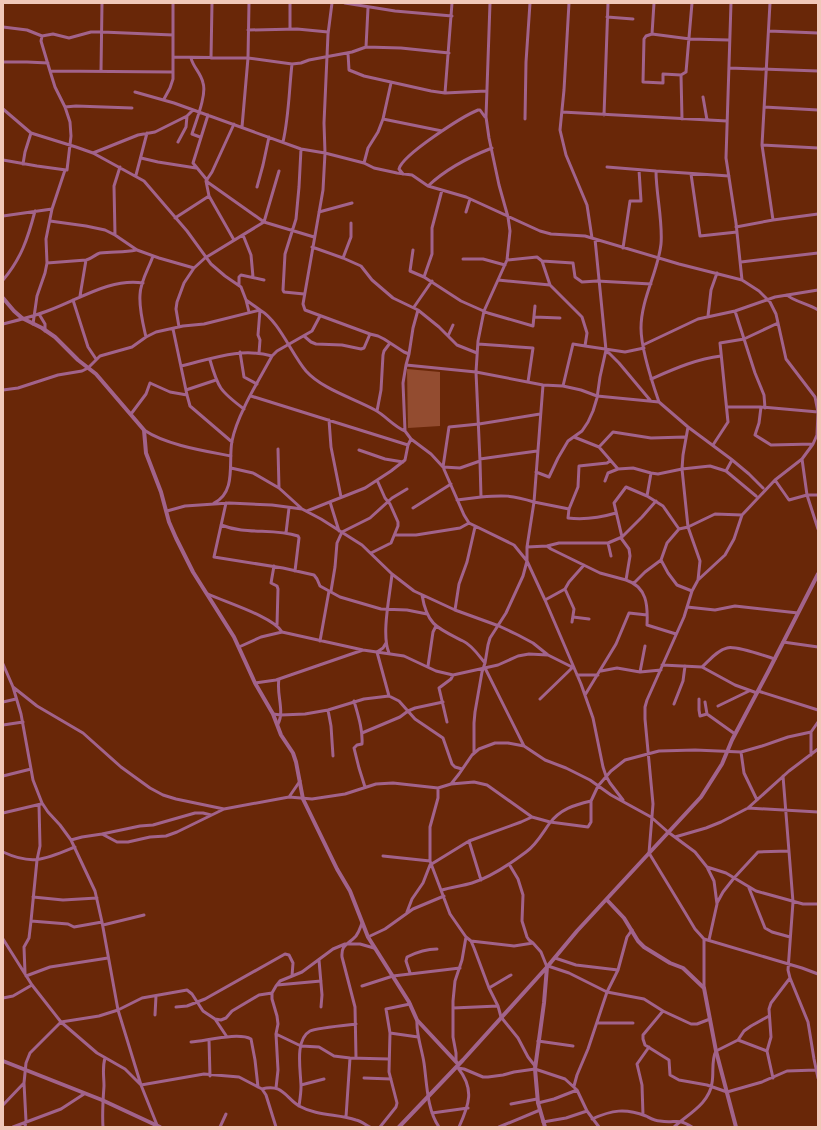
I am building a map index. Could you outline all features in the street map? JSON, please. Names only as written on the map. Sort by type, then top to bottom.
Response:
[{"type":"street","points":[[101,71],[102,3]]},
{"type":"street","points":[[164,99],[173,79],[173,3]]},
{"type":"street","points":[[211,58],[212,3]]},
{"type":"street","points":[[242,127],[248,58],[249,3]]},
{"type":"street","points":[[290,3],[290,29]]},
{"type":"street","points":[[332,3],[328,32],[323,190],[303,304],[305,310],[378,336],[409,354]]},
{"type":"street","points":[[345,3],[368,8],[452,16]]},
{"type":"street","points":[[445,93],[452,3]]},
{"type":"street","points":[[481,497],[476,372],[477,353],[484,311],[507,260],[510,231],[492,148],[488,138],[486,117],[490,3]]},
{"type":"street","points":[[525,119],[526,62],[530,3]]},
{"type":"street","points":[[536,472],[549,478],[568,441],[582,431],[588,422],[597,396],[606,351],[599,281],[587,205],[566,155],[560,134],[569,3]]},
{"type":"street","points":[[604,115],[608,3]]},
{"type":"street","points":[[652,34],[654,3]]},
{"type":"street","points":[[692,3],[690,39],[686,72],[681,75],[663,74],[663,83],[643,82],[644,39],[646,36],[652,34],[690,39],[729,40]]},
{"type":"street","points":[[731,3],[726,158],[741,262],[742,280]]},
{"type":"street","points":[[770,3],[762,145],[773,220]]},
{"type":"street","points":[[366,47],[368,8]]},
{"type":"street","points":[[607,17],[633,20]]},
{"type":"street","points":[[3,27],[28,30],[42,36],[53,34],[72,38],[92,32],[173,35]]},
{"type":"street","points":[[248,30],[290,29],[328,32]]},
{"type":"street","points":[[769,31],[818,33]]},
{"type":"street","points":[[33,324],[37,296],[47,263],[46,246],[52,209],[64,174],[67,170],[71,131],[70,122],[65,107],[55,87],[50,71],[41,41],[42,36]]},
{"type":"street","points":[[173,57],[248,58],[292,64],[348,53],[366,47],[401,48],[449,53]]},
{"type":"street","points":[[348,53],[349,70],[364,76],[391,83],[445,93],[486,91]]},
{"type":"street","points":[[191,58],[192,62],[200,73],[204,90],[192,134],[200,137]]},
{"type":"street","points":[[3,67],[4,62],[48,63]]},
{"type":"street","points":[[283,142],[288,112],[288,95],[292,64]]},
{"type":"street","points":[[729,68],[818,71]]},
{"type":"street","points":[[50,71],[172,72]]},
{"type":"street","points":[[681,75],[682,119]]},
{"type":"street","points":[[364,163],[368,148],[378,132],[383,119],[391,83]]},
{"type":"street","points":[[135,92],[164,99],[301,149],[325,153],[364,163],[374,168],[412,175],[428,186],[470,199],[540,231],[551,234],[578,235],[593,238],[679,264],[742,280],[759,291],[768,300],[776,314],[786,359],[815,397],[818,412],[817,435],[813,444],[802,459],[775,480],[742,515],[734,539],[725,555],[698,580],[692,591],[676,634],[647,700],[645,707],[645,719],[653,804],[649,853],[695,929],[704,939],[788,964],[818,975]]},
{"type":"street","points":[[703,97],[707,120]]},
{"type":"street","points":[[65,107],[132,108]]},
{"type":"street","points":[[764,107],[818,110]]},
{"type":"street","points":[[3,109],[31,133],[93,153],[136,175],[144,181],[187,231],[205,258],[225,276],[239,285],[242,289],[249,312]]},
{"type":"street","points":[[93,153],[131,138],[155,132],[187,116],[193,110]]},
{"type":"street","points":[[403,174],[399,169],[402,163],[411,154],[442,131],[478,110],[480,110],[486,117]]},
{"type":"street","points":[[562,112],[727,121]]},
{"type":"street","points":[[208,115],[193,160],[193,164],[207,181],[264,222],[314,237]]},
{"type":"street","points":[[178,142],[186,127],[187,116]]},
{"type":"street","points":[[383,119],[442,131]]},
{"type":"street","points":[[234,124],[207,181],[209,196],[234,240]]},
{"type":"street","points":[[23,164],[31,133]]},
{"type":"street","points":[[136,175],[147,133]]},
{"type":"street","points":[[257,187],[269,137]]},
{"type":"street","points":[[762,145],[818,148]]},
{"type":"street","points":[[428,186],[458,164],[492,148]]},
{"type":"street","points":[[301,149],[296,219],[294,230],[285,254],[283,292],[304,294]]},
{"type":"street","points":[[141,158],[196,168]]},
{"type":"street","points":[[3,160],[67,170]]},
{"type":"street","points":[[115,235],[114,186],[120,167]]},
{"type":"street","points":[[607,167],[729,176]]},
{"type":"street","points":[[623,248],[630,201],[641,201],[639,170]]},
{"type":"street","points":[[179,327],[176,309],[184,283],[194,268],[205,258],[264,222],[279,171]]},
{"type":"street","points":[[656,171],[661,236],[658,257],[645,301],[641,327],[651,379],[659,402],[688,427],[732,460],[763,488]]},
{"type":"street","points":[[691,174],[700,236],[737,232]]},
{"type":"street","points":[[424,277],[432,254],[432,228],[442,190]]},
{"type":"street","points":[[175,218],[209,196]]},
{"type":"street","points":[[466,212],[470,199]]},
{"type":"street","points":[[318,212],[352,203]]},
{"type":"street","points":[[3,216],[52,209]]},
{"type":"street","points":[[3,280],[20,257],[31,228],[35,211]]},
{"type":"street","points":[[736,227],[818,214]]},
{"type":"street","points":[[50,221],[105,230],[137,250],[194,268]]},
{"type":"street","points":[[343,258],[351,238],[351,223]]},
{"type":"street","points":[[243,235],[251,255],[253,277]]},
{"type":"street","points":[[312,247],[361,266],[372,280],[393,298],[414,307],[434,322],[457,345],[477,353]]},
{"type":"street","points":[[47,263],[86,260],[99,253],[137,250]]},
{"type":"street","points":[[414,250],[410,271],[432,281],[461,301],[488,313],[533,326],[535,306]]},
{"type":"street","points":[[741,262],[818,253]]},
{"type":"street","points":[[146,337],[142,320],[140,295],[143,283],[154,256]]},
{"type":"street","points":[[507,260],[537,256],[542,261],[550,285],[582,317],[587,333],[585,346]]},
{"type":"street","points":[[463,259],[483,259],[505,265]]},
{"type":"street","points":[[80,296],[86,260]]},
{"type":"street","points":[[542,261],[573,263],[575,276],[580,282],[599,281],[651,284]]},
{"type":"street","points":[[708,316],[711,290],[716,273]]},
{"type":"street","points":[[239,285],[240,276],[264,280]]},
{"type":"street","points":[[498,280],[550,285]]},
{"type":"street","points":[[414,307],[432,281]]},
{"type":"street","points":[[3,324],[39,314],[94,290],[122,282],[143,283]]},
{"type":"street","points":[[563,386],[574,344],[606,351],[625,352],[644,347],[688,323],[708,316],[735,311],[776,296],[818,290]]},
{"type":"street","points":[[787,295],[818,310]]},
{"type":"street","points":[[3,298],[22,318],[59,341],[100,379],[144,430],[158,438],[203,451],[231,456]]},
{"type":"street","points":[[73,300],[88,347],[96,358]]},
{"type":"street","points":[[246,300],[269,317],[297,359],[312,377],[335,391],[377,411],[396,427],[406,430]]},
{"type":"street","points":[[3,390],[18,388],[58,375],[82,371],[88,368],[96,358],[104,354],[132,347],[156,332],[204,324],[260,310]]},
{"type":"street","points":[[259,353],[260,340],[258,335],[260,310]]},
{"type":"street","points":[[418,310],[413,328],[403,383],[406,430],[411,439],[431,454],[443,467],[469,523],[514,545],[527,561],[585,695],[593,718],[606,776],[624,801]]},
{"type":"street","points":[[735,311],[755,373],[764,395],[765,408]]},
{"type":"street","points":[[39,314],[45,324],[45,331]]},
{"type":"street","points":[[211,504],[218,501],[227,489],[231,468],[232,442],[244,409],[272,356],[287,345],[312,331],[320,316]]},
{"type":"street","points":[[534,317],[560,318]]},
{"type":"street","points":[[713,445],[728,422],[720,343],[744,339],[778,323]]},
{"type":"street","points":[[448,336],[453,325]]},
{"type":"street","points":[[173,329],[186,395],[192,409],[232,442]]},
{"type":"street","points":[[304,336],[310,342],[316,344],[342,344],[361,349],[364,348],[370,334]]},
{"type":"street","points":[[377,411],[381,390],[383,355],[390,343]]},
{"type":"street","points":[[478,344],[533,348],[528,382]]},
{"type":"street","points":[[606,351],[618,362],[651,401]]},
{"type":"street","points":[[181,366],[240,352],[259,353],[272,356]]},
{"type":"street","points":[[240,352],[244,377],[256,384]]},
{"type":"street","points":[[651,379],[690,362],[721,356]]},
{"type":"street","points":[[210,360],[218,385],[226,395],[244,409]]},
{"type":"street","points":[[406,365],[476,372],[543,385],[563,386],[581,390],[597,396],[659,402]]},
{"type":"street","points":[[186,390],[216,380]]},
{"type":"street","points":[[131,414],[146,394],[150,383],[170,392],[186,395]]},
{"type":"street","points":[[474,752],[474,723],[490,638],[499,626],[518,588],[527,561],[527,547],[534,502],[543,385]]},
{"type":"street","points":[[251,396],[408,445]]},
{"type":"street","points":[[727,407],[761,407],[818,412]]},
{"type":"street","points":[[761,407],[759,423],[755,435],[771,445],[813,444]]},
{"type":"street","points":[[443,467],[449,427],[479,424],[540,414]]},
{"type":"street","points":[[329,420],[330,442],[341,497]]},
{"type":"street","points":[[688,427],[685,437],[682,469],[688,527],[700,561],[698,580]]},
{"type":"street","points":[[144,430],[146,452],[167,511],[169,522],[176,538],[193,572],[208,594],[239,647],[255,683],[278,724],[281,735],[293,753],[304,799],[337,869],[356,902],[368,938],[410,1004],[417,1020],[457,1064],[464,1069],[483,1077],[503,1075],[535,1068],[565,1079],[575,1088],[586,1111],[599,1127]]},
{"type":"street","points":[[599,447],[613,432],[651,438],[685,437]]},
{"type":"street","points":[[574,437],[599,447],[610,462],[618,469]]},
{"type":"street","points":[[306,511],[365,488],[377,480],[403,462],[411,439]]},
{"type":"street","points":[[278,449],[279,488]]},
{"type":"street","points":[[359,450],[385,459],[403,462]]},
{"type":"street","points":[[443,467],[460,468],[480,460],[537,451]]},
{"type":"street","points":[[802,459],[807,495],[818,529]]},
{"type":"street","points":[[726,471],[732,460]]},
{"type":"street","points":[[610,462],[579,466],[578,487],[569,509],[568,518],[600,518],[616,513]]},
{"type":"street","points":[[605,481],[608,473],[618,469],[633,468],[658,474],[682,469],[710,466],[726,471],[756,496]]},
{"type":"street","points":[[231,468],[253,473],[279,488],[302,509],[362,545],[405,585],[422,595],[455,610],[499,626],[533,643],[548,655],[573,667]]},
{"type":"street","points":[[647,496],[652,473]]},
{"type":"street","points":[[371,553],[391,543],[395,535],[398,522],[377,480]]},
{"type":"street","points":[[775,480],[789,500],[807,495],[818,495]]},
{"type":"street","points":[[413,508],[451,484]]},
{"type":"street","points":[[626,580],[630,556],[629,549],[621,537],[614,503],[626,487],[647,496],[663,506],[679,529]]},
{"type":"street","points":[[340,532],[370,518],[406,489]]},
{"type":"street","points":[[457,500],[503,495],[515,496],[534,502],[569,509]]},
{"type":"street","points":[[527,547],[546,546],[559,543],[608,543],[621,537],[656,501]]},
{"type":"street","points":[[320,640],[336,567],[337,543],[340,532],[330,502]]},
{"type":"street","points":[[167,511],[185,506],[226,503],[263,504],[302,509]]},
{"type":"street","points":[[226,503],[214,557],[274,566],[316,576],[320,586],[340,597],[368,606],[388,610],[407,610],[427,614]]},
{"type":"street","points":[[286,532],[289,508]]},
{"type":"street","points":[[634,583],[645,572],[661,560],[667,543],[679,529],[688,527],[715,514],[742,515]]},
{"type":"street","points":[[395,535],[416,535],[460,528],[469,523]]},
{"type":"street","points":[[221,525],[243,530],[286,532],[299,537],[295,571]]},
{"type":"street","points":[[455,610],[460,584],[475,527]]},
{"type":"street","points":[[608,543],[611,556]]},
{"type":"street","points":[[546,546],[551,550],[600,574],[634,583],[641,589],[645,599],[647,625],[676,634]]},
{"type":"street","points":[[661,560],[677,585],[692,591]]},
{"type":"street","points":[[545,600],[565,589],[569,582],[584,565]]},
{"type":"street","points":[[274,566],[271,583],[277,586],[278,589],[277,625]]},
{"type":"street","points":[[390,653],[386,643],[392,574]]},
{"type":"street","points":[[399,1127],[555,958],[577,931],[701,796],[722,764],[735,734],[818,574]]},
{"type":"street","points":[[565,589],[574,609],[572,622]]},
{"type":"street","points":[[208,594],[254,613],[277,625],[282,632]]},
{"type":"street","points":[[422,595],[427,614],[436,626],[458,640],[464,641],[485,663]]},
{"type":"street","points":[[687,607],[715,610],[735,606],[798,612]]},
{"type":"street","points":[[585,695],[601,671],[616,644],[629,613],[647,615]]},
{"type":"street","points":[[573,617],[589,619]]},
{"type":"street","points":[[428,666],[433,632],[436,626]]},
{"type":"street","points":[[239,647],[261,636],[282,632],[347,645],[363,650],[404,656],[436,670],[453,675],[484,668],[523,655],[548,655]]},
{"type":"street","points":[[783,642],[818,646]]},
{"type":"street","points":[[377,652],[386,643]]},
{"type":"street","points":[[640,672],[645,646]]},
{"type":"street","points":[[702,667],[720,651],[727,647],[735,647],[775,659]]},
{"type":"street","points":[[255,683],[279,679],[363,650]]},
{"type":"street","points":[[377,652],[389,696]]},
{"type":"street","points":[[3,665],[13,688],[23,722],[33,780],[41,804],[40,846],[37,860],[29,938],[24,948],[25,974]]},
{"type":"street","points":[[662,665],[702,667],[735,685],[750,691],[818,710]]},
{"type":"street","points":[[674,704],[682,681],[685,666]]},
{"type":"street","points":[[540,699],[573,667]]},
{"type":"street","points":[[484,668],[524,746]]},
{"type":"street","points":[[601,671],[617,668],[640,672],[661,670]]},
{"type":"street","points":[[447,722],[439,688],[453,675]]},
{"type":"street","points":[[577,675],[598,675]]},
{"type":"street","points":[[278,724],[281,715],[278,691],[279,679]]},
{"type":"street","points":[[13,688],[37,706],[83,733],[121,767],[150,788],[163,795],[176,799],[224,809]]},
{"type":"street","points":[[718,706],[750,691]]},
{"type":"street","points":[[273,714],[305,714],[328,710],[354,701],[389,696],[399,701],[421,724],[443,738],[452,764],[462,769]]},
{"type":"street","points":[[3,702],[16,699]]},
{"type":"street","points":[[698,699],[700,716],[707,714]]},
{"type":"street","points":[[354,701],[362,734],[362,744],[357,745],[354,748],[358,768],[365,787]]},
{"type":"street","points":[[362,734],[400,717],[415,708],[443,702]]},
{"type":"street","points":[[705,702],[707,714],[735,734]]},
{"type":"street","points":[[328,710],[331,726],[333,756]]},
{"type":"street","points":[[3,725],[23,722]]},
{"type":"street","points":[[811,755],[811,732],[818,722]]},
{"type":"street","points":[[102,834],[117,842],[166,836],[224,809],[289,797],[312,799],[345,794],[376,784],[393,783],[438,788],[451,784],[474,782],[487,785],[532,817],[550,822],[588,827],[591,822],[592,801],[598,786],[606,776],[625,760],[659,751],[695,750],[726,753],[741,752],[788,736],[811,732]]},
{"type":"street","points":[[451,784],[474,752],[495,743],[508,743],[524,746],[545,760],[581,775],[652,817],[668,832],[695,852],[707,867],[714,881],[717,904]]},
{"type":"street","points":[[675,837],[706,828],[748,808],[783,776],[818,749]]},
{"type":"street","points":[[741,752],[744,772],[757,800]]},
{"type":"street","points":[[3,776],[31,769]]},
{"type":"street","points":[[783,776],[785,785],[785,810],[793,902],[788,964],[790,978],[808,1022],[818,1078]]},
{"type":"street","points":[[289,797],[300,781]]},
{"type":"street","points":[[438,788],[438,798],[430,827],[431,862],[450,914],[466,937],[471,941],[489,988],[498,1006],[501,1017],[518,1038],[535,1068]]},
{"type":"street","points":[[442,890],[481,880],[509,864],[532,847],[550,822],[566,808],[592,801]]},
{"type":"street","points":[[3,812],[41,804]]},
{"type":"street","points":[[41,804],[71,840],[97,898],[118,1010],[141,1085],[159,1126]]},
{"type":"street","points":[[748,808],[818,812]]},
{"type":"street","points":[[71,840],[140,826],[153,825],[195,813],[211,815]]},
{"type":"street","points":[[407,912],[412,898],[423,883],[431,862],[468,841],[532,817]]},
{"type":"street","points":[[468,841],[481,880]]},
{"type":"street","points":[[3,852],[23,860],[37,860],[75,847]]},
{"type":"street","points":[[709,940],[717,904],[723,892],[734,878],[758,852],[789,851]]},
{"type":"street","points":[[383,856],[431,862]]},
{"type":"street","points":[[509,864],[518,880],[523,895],[523,926],[529,940],[541,952],[547,966],[544,1003],[535,1068],[537,1101],[545,1127]]},
{"type":"street","points":[[707,867],[720,870],[749,888],[769,895],[793,902],[818,904]]},
{"type":"street","points":[[749,888],[765,928],[772,932],[790,937]]},
{"type":"street","points":[[368,938],[385,929],[413,908],[444,896]]},
{"type":"street","points":[[33,897],[62,900],[97,898]]},
{"type":"street","points":[[607,900],[624,918],[644,948],[683,968],[704,988]]},
{"type":"street","points":[[31,922],[68,924],[74,927],[103,924],[144,915]]},
{"type":"street","points":[[356,1058],[356,1024],[354,1002],[341,950],[345,944],[357,934],[362,923]]},
{"type":"street","points":[[575,1088],[577,1075],[607,992],[618,970],[628,937],[632,930]]},
{"type":"street","points":[[459,1127],[468,1108],[469,1098],[468,1086],[457,1064],[453,1037],[453,1008],[455,981],[460,968],[466,937]]},
{"type":"street","points":[[3,939],[32,985],[61,1022],[89,1046],[106,1058],[126,1069],[141,1085]]},
{"type":"street","points":[[704,939],[704,988],[716,1051],[736,1127]]},
{"type":"street","points":[[471,941],[514,946],[533,943]]},
{"type":"street","points":[[276,1088],[278,1070],[276,1034],[277,1016],[273,1005],[272,993],[276,986],[280,982],[302,972],[333,949],[345,944],[360,944],[374,948]]},
{"type":"street","points":[[4,949],[8,947]]},
{"type":"street","points":[[410,973],[406,961],[407,957],[421,951],[437,949]]},
{"type":"street","points":[[176,1007],[197,1002],[285,954],[289,955],[293,963],[292,976]]},
{"type":"street","points":[[25,974],[50,967],[108,958]]},
{"type":"street","points":[[555,958],[576,965],[618,970]]},
{"type":"street","points":[[319,960],[322,995],[321,1007]]},
{"type":"street","points":[[547,966],[569,974],[607,992],[644,999],[663,1011],[693,1024],[710,1019]]},
{"type":"street","points":[[362,986],[393,976],[460,968]]},
{"type":"street","points":[[489,988],[512,975]]},
{"type":"street","points":[[773,1078],[767,1051],[771,1037],[769,1016],[771,1003],[790,978]]},
{"type":"street","points":[[276,986],[321,981]]},
{"type":"street","points":[[3,998],[13,996],[32,985]]},
{"type":"street","points":[[25,1127],[24,1083],[26,1063],[30,1054],[61,1022],[99,1016],[118,1010],[142,998],[187,990],[192,994],[203,1011],[215,1019],[227,1037]]},
{"type":"street","points":[[215,1019],[221,1020],[226,1018],[232,1011],[259,995],[272,993]]},
{"type":"street","points":[[154,1016],[156,996]]},
{"type":"street","points":[[380,1127],[396,1107],[397,1103],[391,1079],[389,1059],[390,1033],[386,1009],[410,1004]]},
{"type":"street","points":[[453,1008],[498,1006]]},
{"type":"street","points":[[663,1011],[643,1035],[644,1043],[669,1060],[670,1075],[672,1077],[688,1082],[711,1086],[727,1092],[773,1078],[787,1071],[816,1068]]},
{"type":"street","points":[[674,1127],[701,1104],[709,1093],[716,1051],[738,1040],[744,1031],[769,1016]]},
{"type":"street","points":[[417,1020],[418,1037],[424,1062],[432,1113],[439,1127]]},
{"type":"street","points":[[597,1023],[633,1023]]},
{"type":"street","points":[[299,1106],[301,1085],[299,1060],[304,1036],[310,1031],[356,1024]]},
{"type":"street","points":[[390,1033],[418,1037]]},
{"type":"street","points":[[276,1034],[301,1046],[319,1047],[334,1056],[389,1059]]},
{"type":"street","points":[[191,1042],[227,1037],[248,1037],[251,1039],[258,1087]]},
{"type":"street","points":[[209,1040],[210,1076]]},
{"type":"street","points":[[738,1040],[767,1051]]},
{"type":"street","points":[[538,1041],[573,1046]]},
{"type":"street","points":[[643,1115],[642,1085],[637,1064],[649,1047]]},
{"type":"street","points":[[103,1127],[102,1100],[104,1086],[102,1071],[106,1058]]},
{"type":"street","points":[[346,1117],[350,1058]]},
{"type":"street","points":[[3,1061],[102,1100],[159,1126]]},
{"type":"street","points":[[713,1071],[721,1070]]},
{"type":"street","points":[[141,1085],[204,1074],[210,1076],[239,1077],[262,1089],[266,1095],[276,1127]]},
{"type":"street","points":[[364,1078],[391,1079]]},
{"type":"street","points":[[301,1085],[324,1079]]},
{"type":"street","points":[[3,1105],[24,1083]]},
{"type":"street","points":[[262,1089],[268,1087],[276,1088],[283,1091],[299,1106],[311,1111],[346,1117],[370,1127]]},
{"type":"street","points":[[511,1104],[554,1099],[575,1088]]},
{"type":"street","points":[[13,1127],[61,1109],[84,1094]]},
{"type":"street","points":[[432,1113],[468,1108]]},
{"type":"street","points":[[499,1127],[540,1110]]},
{"type":"street","points":[[592,1119],[613,1111],[621,1110],[643,1115],[659,1121],[681,1121],[692,1127]]},
{"type":"street","points":[[543,1122],[566,1118],[586,1111]]},
{"type":"street","points":[[220,1127],[226,1114]]},
{"type":"shaded area","points":[[407,369],[440,372],[440,426],[408,428]]}]
